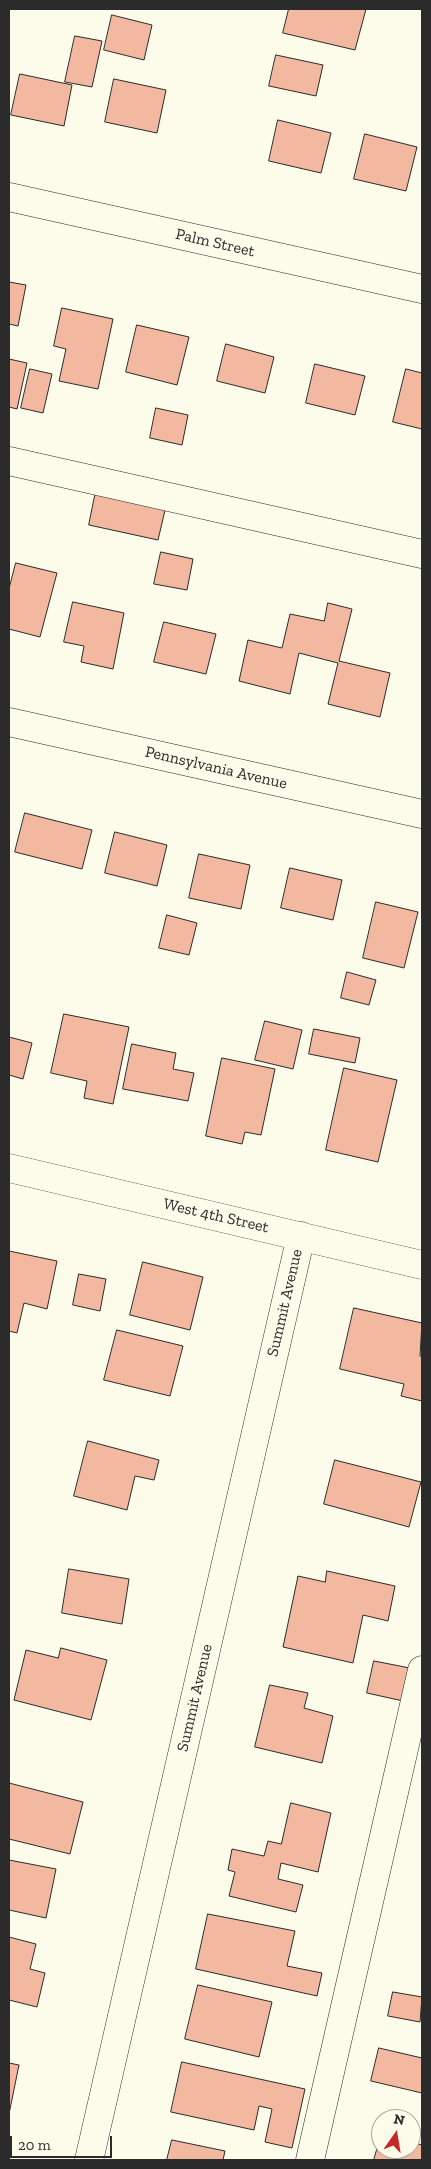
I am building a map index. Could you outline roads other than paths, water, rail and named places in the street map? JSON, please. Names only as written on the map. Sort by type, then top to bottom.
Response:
[{"type":"street","name":"Palm Street","points":[[9,197],[422,289]]},
{"type":"street","points":[[9,460],[422,554]]},
{"type":"street","name":"Pennsylvania Avenue","points":[[9,722],[422,814]]},
{"type":"street","name":"West 4th Street","points":[[9,1168],[301,1236],[422,1262]]},
{"type":"street","name":"Summit Avenue","points":[[89,2160],[301,1236]]},
{"type":"street","points":[[310,2160],[422,1670]]}]
